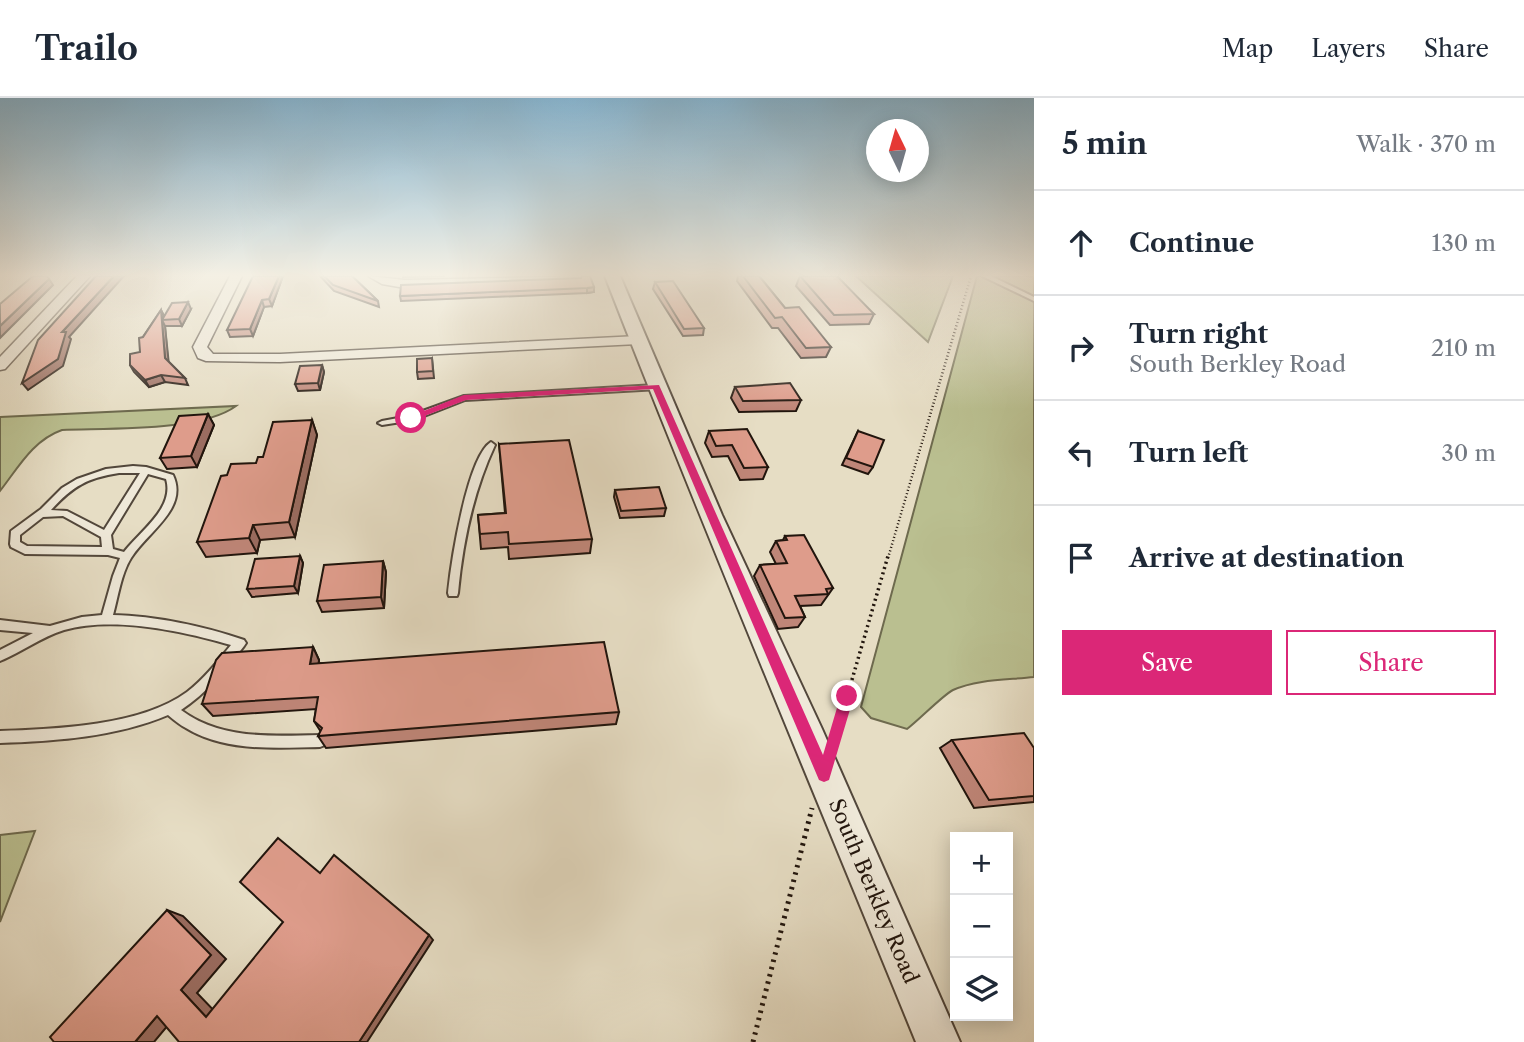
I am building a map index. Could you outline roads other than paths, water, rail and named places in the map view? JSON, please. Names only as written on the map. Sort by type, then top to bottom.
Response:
[{"type":"street","points":[[0,366],[43,320]]},
{"type":"street","points":[[213,320],[200,347],[203,355],[233,360],[638,340]]},
{"type":"street","name":"South Berkley Road","points":[[630,320],[656,387],[938,1042]]},
{"type":"lane","points":[[382,423],[411,418],[464,398],[656,387]]},
{"type":"lane","points":[[453,593],[466,517],[482,463],[491,445]]},
{"type":"lane","points":[[107,618],[126,556],[149,531],[173,496],[175,485],[170,477],[146,470],[123,470],[85,479],[69,488],[15,534],[15,544],[25,550],[108,551],[126,556]]},
{"type":"lane","points":[[108,551],[106,535],[146,470]]},
{"type":"lane","points":[[41,514],[64,513],[106,535]]},
{"type":"lane","points":[[0,656],[49,629],[82,620],[107,618],[216,635],[240,643],[192,696],[171,710],[99,728],[0,737]]},
{"type":"lane","points":[[0,625],[49,629]]},
{"type":"lane","points":[[171,710],[195,727],[229,737],[320,741]]}]
